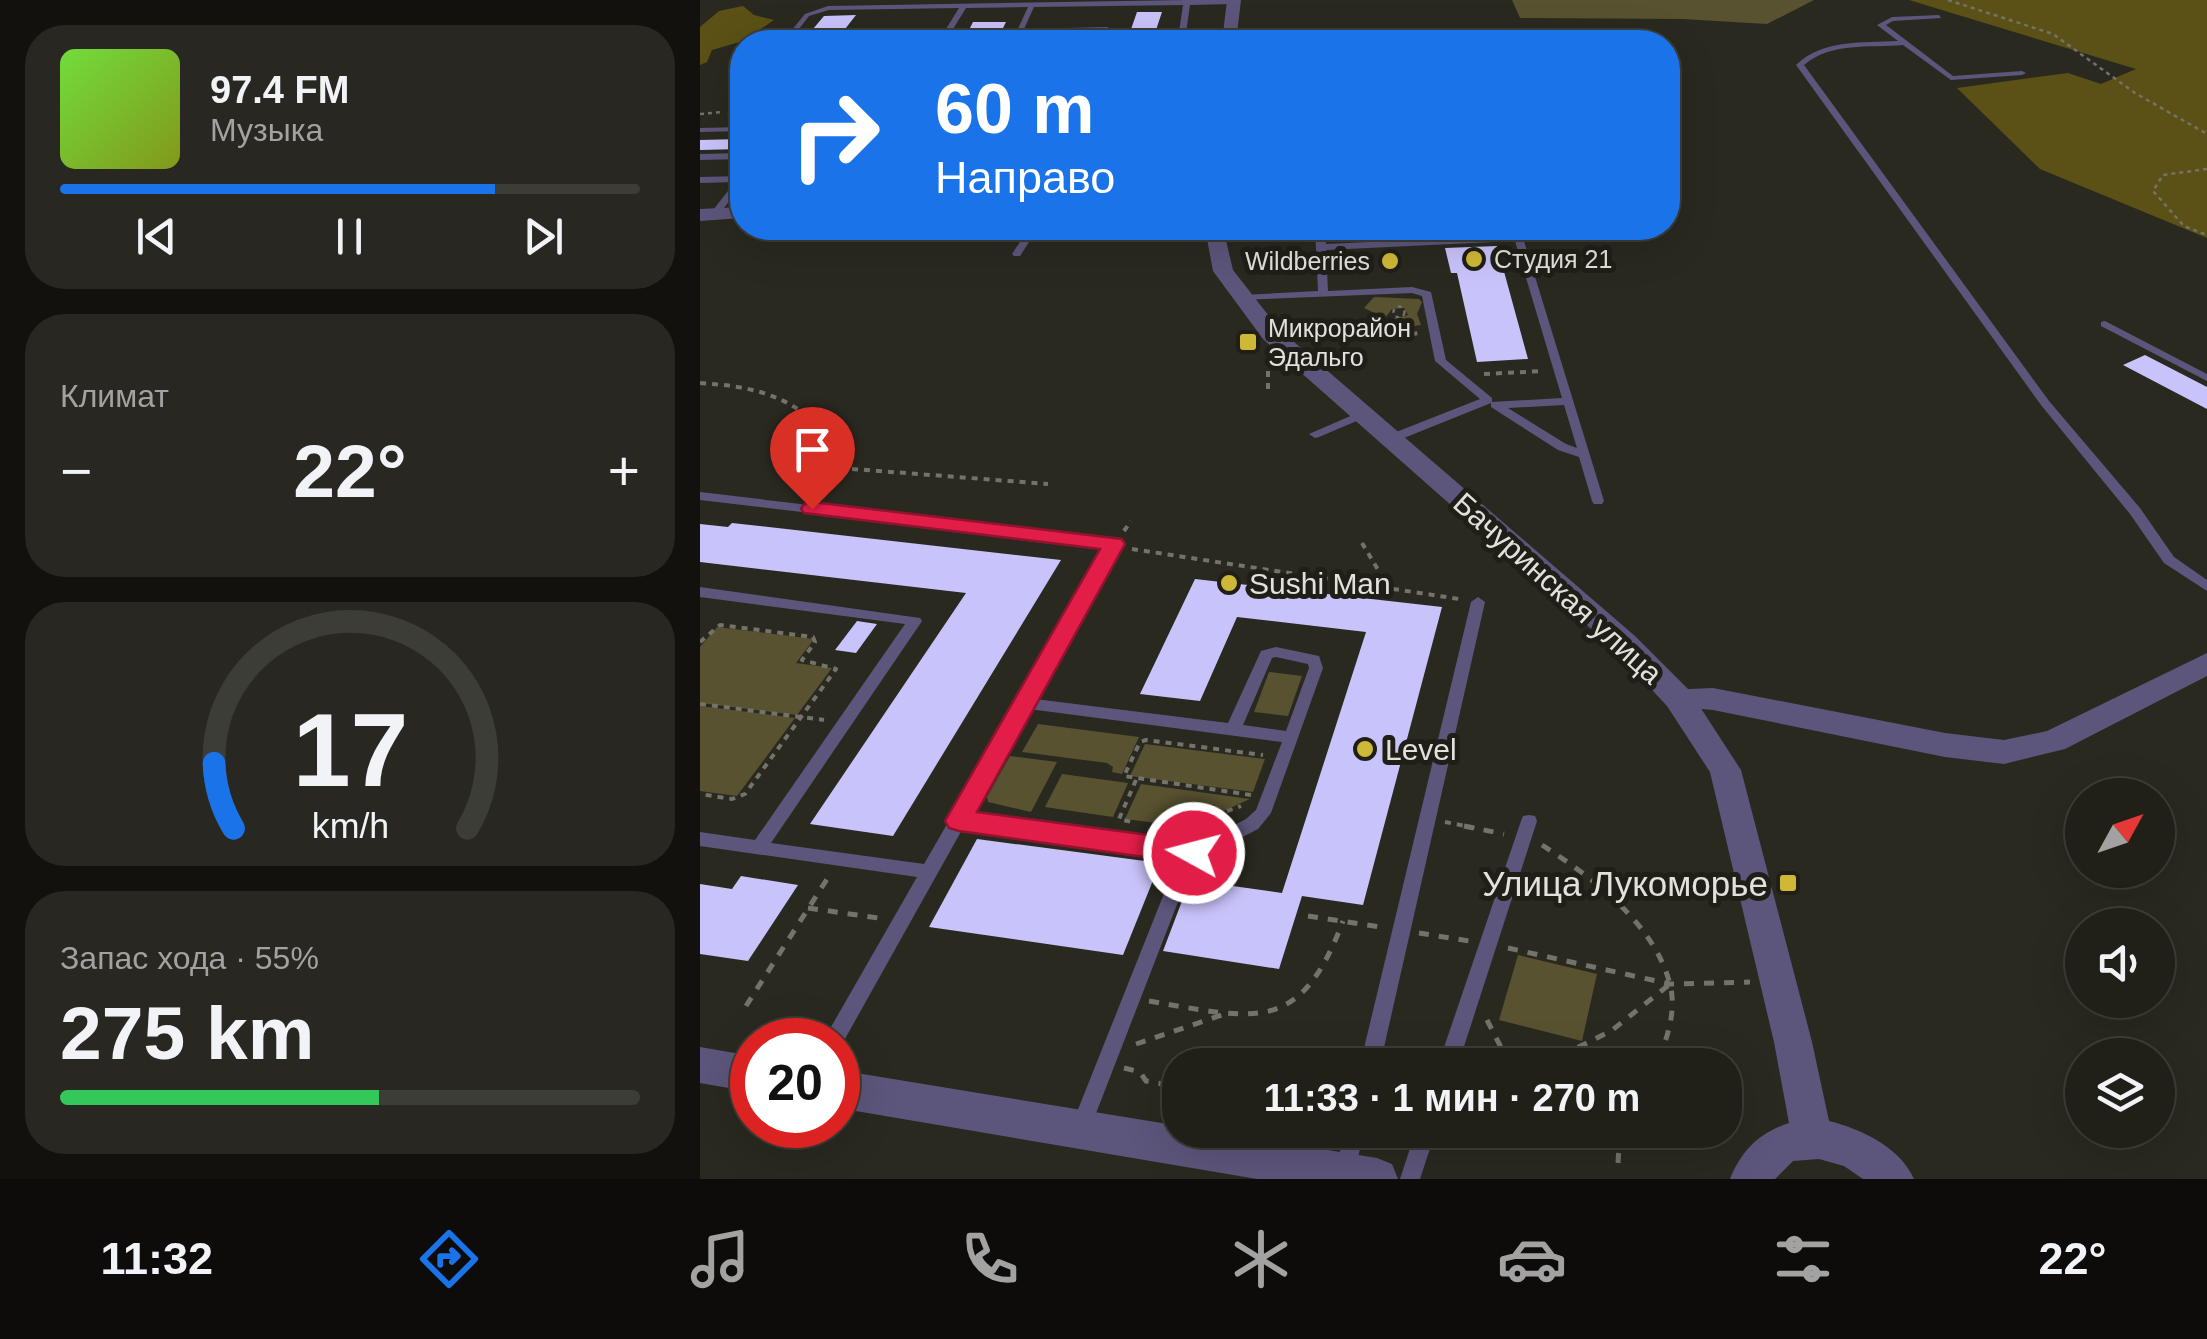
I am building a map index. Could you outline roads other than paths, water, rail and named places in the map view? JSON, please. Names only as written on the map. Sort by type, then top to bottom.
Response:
[{"type":"street","points":[[1230,30],[1234,1]]},
{"type":"street","name":"Бачуринская улица","points":[[1217,240],[1223,271],[1282,346],[1625,643],[1678,698],[1725,770],[1793,1042],[1812,1138]]},
{"type":"street","points":[[1678,698],[1713,699],[1944,745],[2004,752],[2054,741],[2207,663]]},
{"type":"street","points":[[700,1065],[730,1070]]},
{"type":"street","points":[[860,1093],[1361,1177]]},
{"type":"street","points":[[1751,1179],[1760,1161],[1782,1144],[1812,1138],[1844,1143],[1874,1160],[1892,1179]]},
{"type":"lane","points":[[795,30],[816,10],[1234,1]]},
{"type":"lane","points":[[1182,30],[1187,2]]},
{"type":"lane","points":[[1020,30],[1032,5]]},
{"type":"lane","points":[[950,30],[964,6]]},
{"type":"lane","points":[[1939,17],[1892,19],[1881,25],[1951,78],[2022,73]]},
{"type":"lane","points":[[1901,43],[1829,49],[1807,56],[1800,65],[2046,404],[2135,511],[2169,560],[2207,587]]},
{"type":"lane","points":[[701,124],[730,128]]},
{"type":"lane","points":[[700,158],[730,157]]},
{"type":"lane","points":[[700,180],[730,179]]},
{"type":"lane","points":[[708,215],[730,192]]},
{"type":"lane","points":[[1018,254],[1026,240]]},
{"type":"lane","points":[[1320,240],[1323,294]]},
{"type":"lane","points":[[1320,247],[1448,240]]},
{"type":"lane","points":[[1520,240],[1598,501]]},
{"type":"lane","points":[[1242,298],[1422,292],[1428,296],[1441,360],[1455,375],[1562,447],[1585,455]]},
{"type":"lane","points":[[2105,324],[2207,378]]},
{"type":"lane","points":[[1390,439],[1492,403],[1568,401]]},
{"type":"lane","points":[[1314,434],[1362,416]]},
{"type":"lane","points":[[700,496],[1111,542],[1115,546],[846,1018]]},
{"type":"lane","points":[[700,592],[914,620],[914,628],[759,848]]},
{"type":"lane","points":[[1374,1048],[1478,602]]},
{"type":"lane","points":[[959,821],[1189,853],[1206,849],[1260,816],[1316,668],[1314,660],[1276,652],[1262,658],[1233,730]]},
{"type":"lane","points":[[1026,703],[1291,737]]},
{"type":"lane","points":[[1454,1048],[1526,830]]},
{"type":"lane","points":[[700,839],[929,872]]},
{"type":"lane","points":[[1080,1130],[1189,853]]},
{"type":"lane","points":[[1357,1148],[1361,1177]]},
{"type":"lane","points":[[1410,1179],[1420,1148]]},
{"type":"place","name":"Студия 21","points":[[1474,259]]},
{"type":"place","name":"Wildberries","points":[[1390,261]]},
{"type":"place","name":"Микрорайон Эдальго","points":[[1248,342]]},
{"type":"place","name":"Sushi Man","points":[[1229,583]]},
{"type":"place","name":"Level","points":[[1365,749]]},
{"type":"place","name":"Улица Лукоморье","points":[[1788,883]]}]
